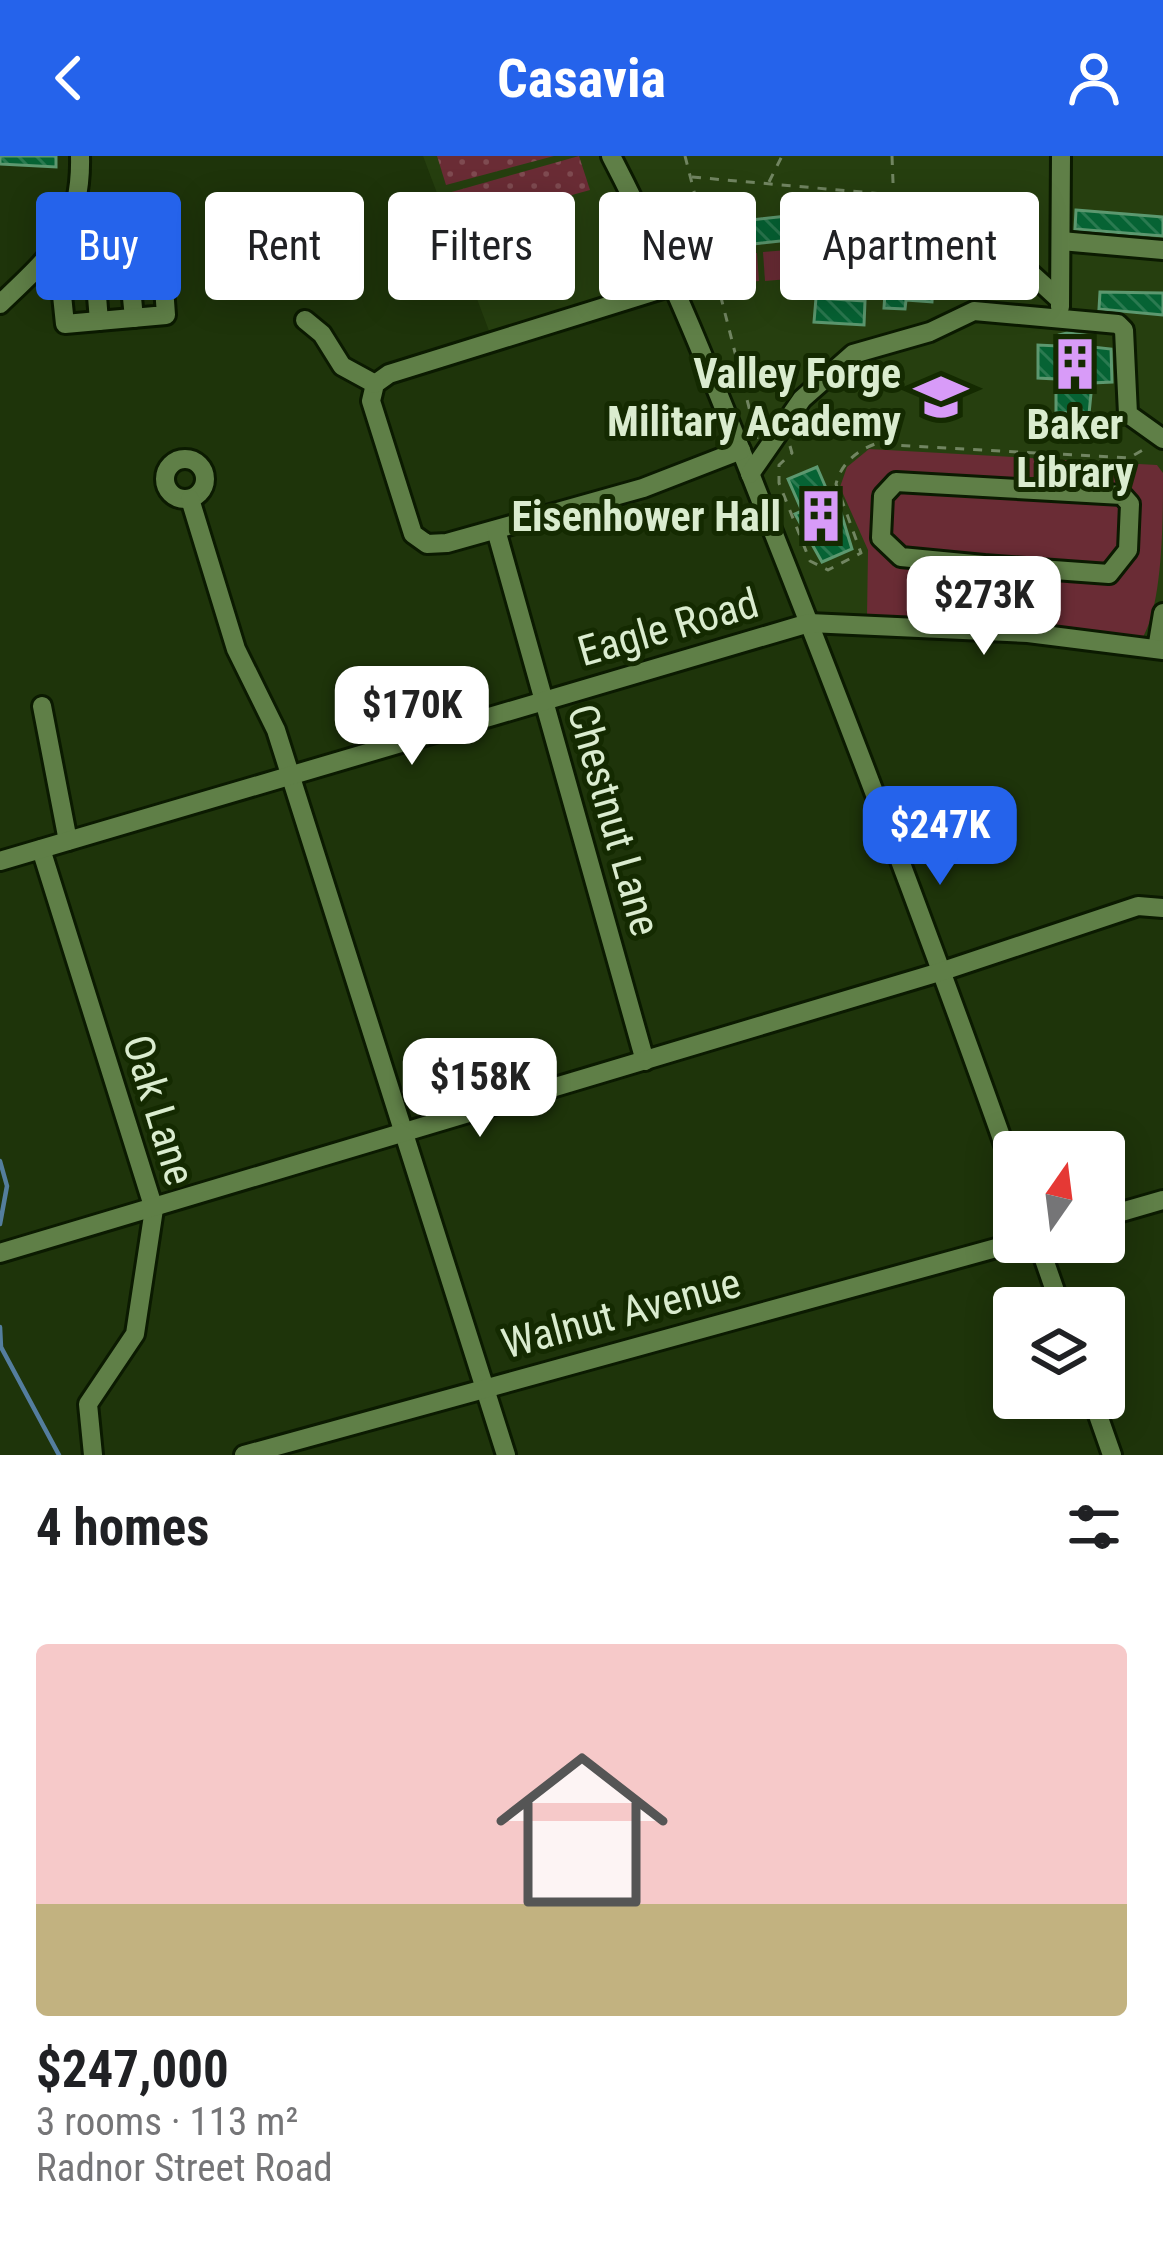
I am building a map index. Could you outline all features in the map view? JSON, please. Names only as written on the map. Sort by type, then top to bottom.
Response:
[{"type":"street","points":[[80,156],[83,192]]},
{"type":"street","points":[[611,156],[631,192]]},
{"type":"street","points":[[1060,308],[1061,156]]},
{"type":"street","points":[[1061,241],[1163,250]]},
{"type":"street","points":[[0,304],[36,269]]},
{"type":"street","points":[[1039,285],[1060,308]]},
{"type":"street","points":[[62,300],[65,324],[166,315],[165,300]]},
{"type":"street","points":[[96,300],[99,321]]},
{"type":"street","points":[[132,300],[134,317]]},
{"type":"street","points":[[627,300],[389,374],[375,384],[371,400],[413,534],[427,544],[447,543],[643,488],[741,450]]},
{"type":"street","points":[[678,300],[809,623],[999,1131]]},
{"type":"street","points":[[750,474],[802,399],[853,354],[930,332],[974,311],[1060,308],[1118,324],[1124,330],[1128,414],[1163,439]]},
{"type":"street","points":[[305,320],[322,334],[342,366],[375,384]]},
{"type":"street","points":[[896,482],[1122,495],[1130,504],[1128,550],[1109,574],[984,566],[901,557],[881,538],[883,496],[896,482]]},
{"type":"street","points":[[190,499],[236,649],[277,730],[506,1455]]},
{"type":"street","name":"Chestnut Lane","points":[[496,530],[645,1061]]},
{"type":"street","points":[[980,631],[984,566]]},
{"type":"street","points":[[1160,649],[1163,614]]},
{"type":"street","name":"Eagle Road","points":[[0,861],[809,623],[980,631],[1160,649]]},
{"type":"street","points":[[42,706],[68,841]]},
{"type":"street","name":"Oak Lane","points":[[41,849],[154,1209],[136,1334],[88,1404],[93,1455]]},
{"type":"street","points":[[0,1253],[943,971],[1138,906],[1163,908]]},
{"type":"street","points":[[1125,1211],[1163,1200]]},
{"type":"street","name":"Walnut Avenue","points":[[244,1455],[993,1249]]},
{"type":"street","points":[[1099,1419],[1112,1455]]},
{"type":"path","points":[[686,156],[761,456]]},
{"type":"path","points":[[768,183],[782,156]]},
{"type":"path","points":[[892,156],[895,192]]},
{"type":"path","points":[[691,176],[863,192]]},
{"type":"shaded area","name":"Valley Forge Military Academy","points":[[423,156],[1163,156],[1163,650],[809,623],[677,300],[756,300],[756,192],[599,192],[599,300],[631,300],[494,344],[477,300],[575,300],[575,192],[437,192]]},
{"type":"shaded area","points":[[437,156],[554,156],[446,185]]},
{"type":"shaded area","points":[[579,156],[590,190],[575,194],[452,192]]},
{"type":"shaded area","points":[[780,251],[780,280],[765,281],[763,252]]},
{"type":"shaded area","points":[[869,449],[1157,465],[1163,473],[1160,560],[1155,603],[1143,637],[867,617],[868,550],[840,487],[847,467]]},
{"type":"building","points":[[0,156],[56,156],[56,167],[0,164]]},
{"type":"building","points":[[1076,210],[1163,217],[1163,236],[1075,229]]},
{"type":"building","points":[[780,217],[780,241],[756,244],[756,219]]},
{"type":"building","points":[[1100,292],[1163,293],[1163,315],[1099,309]]},
{"type":"building","points":[[816,300],[865,301],[864,325],[814,322]]},
{"type":"building","points":[[885,300],[906,300],[905,309],[884,308]]},
{"type":"building","name":"Baker Library","points":[[1059,335],[1093,336],[1092,347],[1111,349],[1112,382],[1092,383],[1089,414],[1056,412],[1056,379],[1038,378],[1038,345],[1058,346]]},
{"type":"building","name":"Eisenhower Hall","points":[[817,467],[829,495],[835,493],[852,549],[822,562],[795,514],[802,511],[788,479]]},
{"type":"waterway","points":[[0,1161],[7,1186],[0,1224]]},
{"type":"waterway","points":[[0,1327],[1,1347],[59,1455]]},
{"type":"place","name":"Baker Library","points":[[1075,364]]},
{"type":"place","name":"Valley Forge Military Academy","points":[[941,397]]},
{"type":"place","name":"Eisenhower Hall","points":[[821,516]]}]
